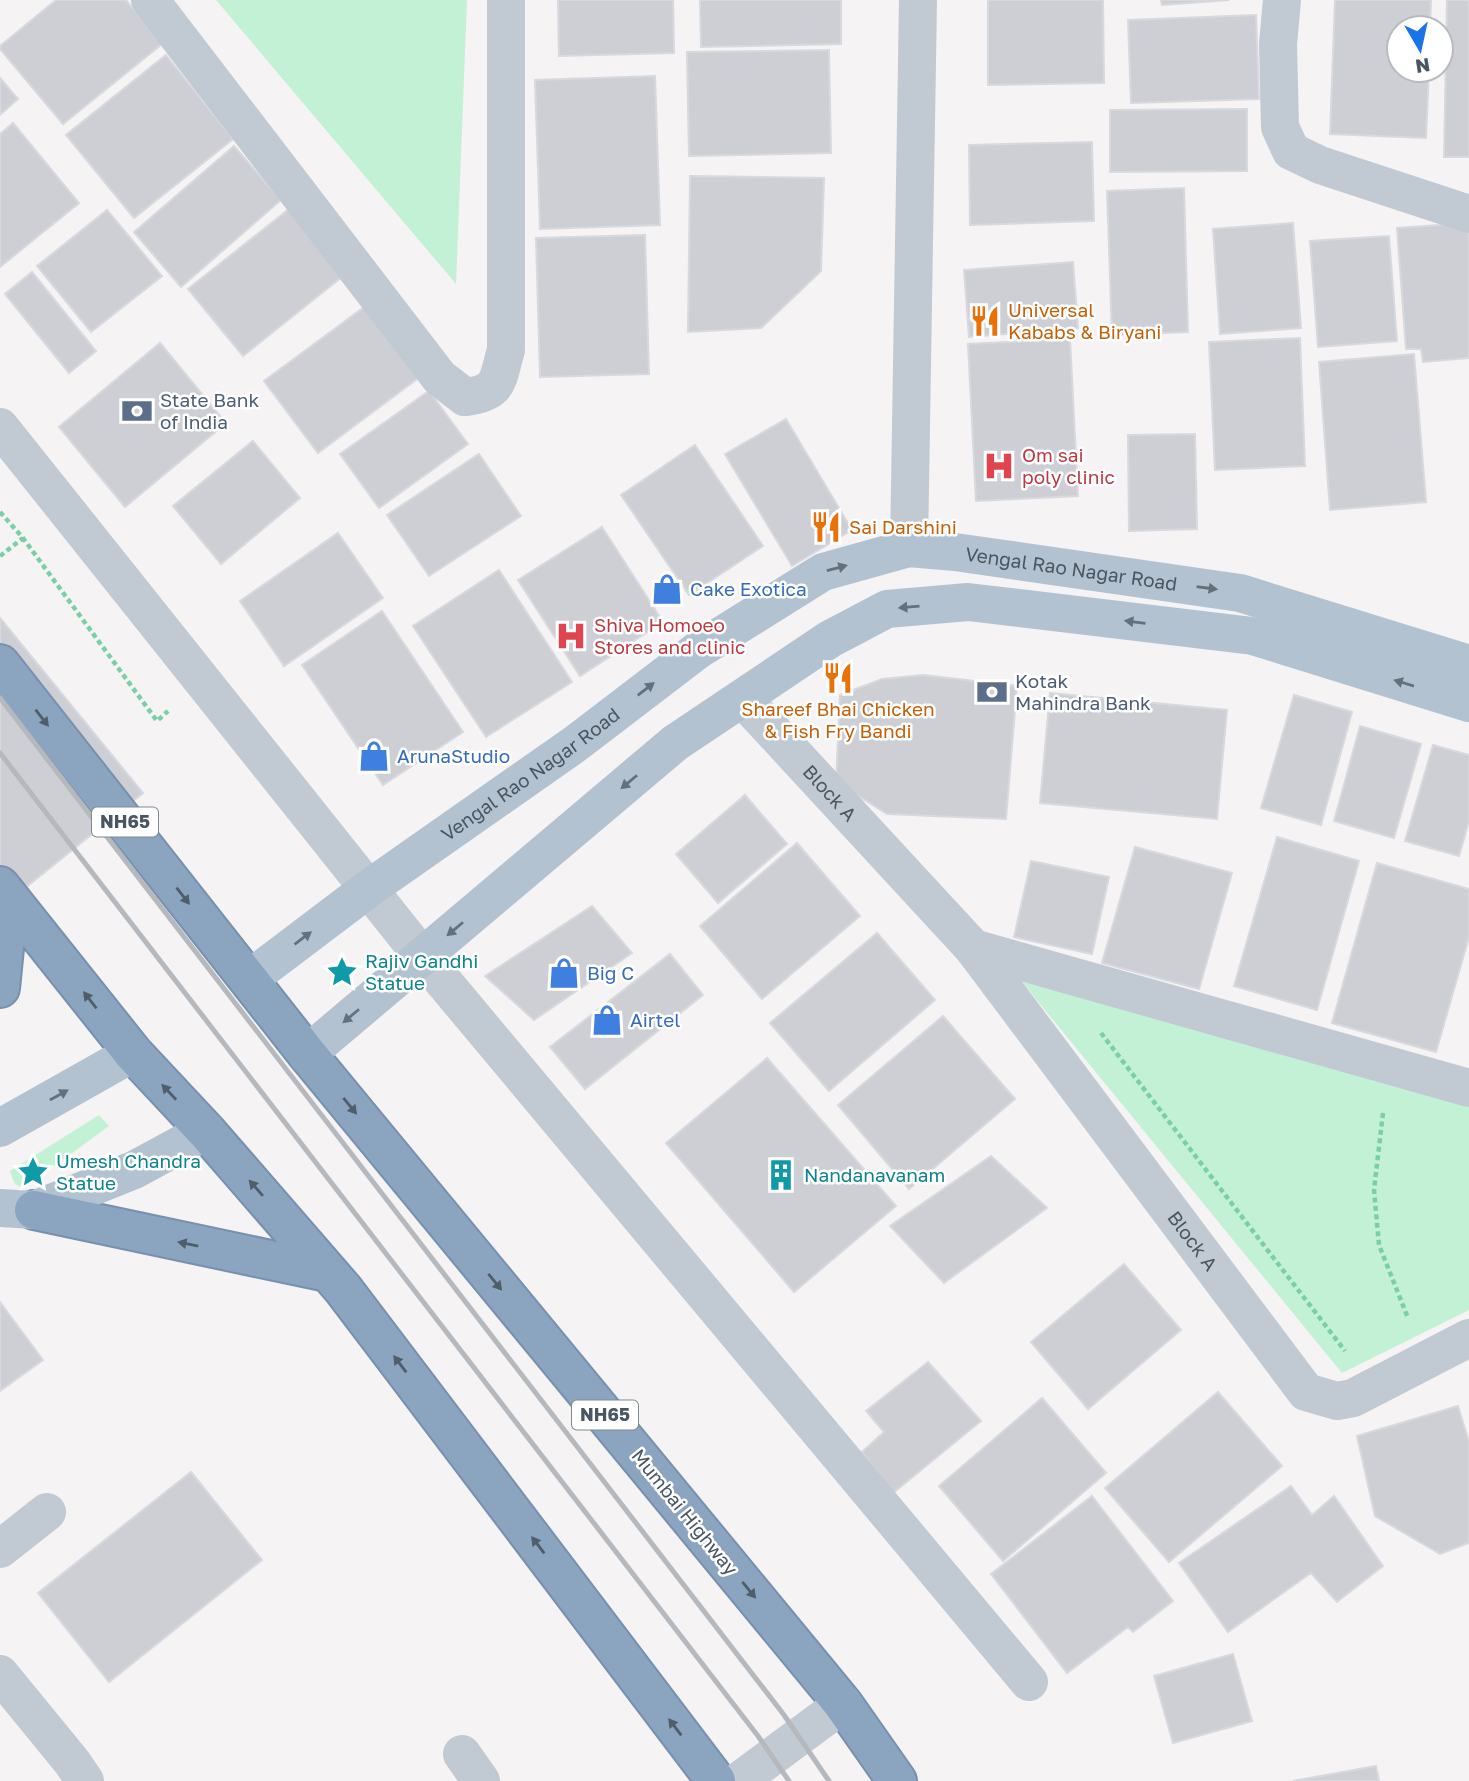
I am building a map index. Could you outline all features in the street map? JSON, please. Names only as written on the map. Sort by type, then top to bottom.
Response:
[{"type":"highway","name":"NH65","points":[[0,664],[307,1054]]},
{"type":"highway","points":[[0,988],[5,892]]},
{"type":"highway","points":[[5,892],[133,1053],[206,1131],[352,1300],[716,1781]]},
{"type":"highway","name":"Mumbai Highway","points":[[307,1054],[843,1704],[897,1781]]},
{"type":"highway","points":[[17,1209],[327,1272]]},
{"type":"main road","name":"Vengal Rao Nagar Road","points":[[249,979],[368,889],[575,744],[698,650],[823,572],[909,548],[955,552],[1240,593],[1469,664]]},
{"type":"main road","points":[[307,1054],[675,743],[830,639],[887,608],[968,602],[1253,636],[1469,703]]},
{"type":"main road","points":[[0,1128],[133,1053]]},
{"type":"main road","points":[[17,1209],[134,1170],[206,1131]]},
{"type":"street","points":[[150,0],[440,378],[465,397],[483,395],[496,384],[506,350],[506,0]]},
{"type":"street","points":[[909,548],[918,0]]},
{"type":"street","points":[[1282,0],[1278,44],[1280,127],[1291,151],[1320,165],[1469,214]]},
{"type":"street","points":[[0,427],[422,956],[1029,1682]]},
{"type":"street","name":"Block A","points":[[743,699],[973,948],[1306,1392],[1337,1401],[1353,1398],[1469,1338]]},
{"type":"street","points":[[973,948],[1469,1088]]},
{"type":"street","points":[[0,1549],[47,1512]]},
{"type":"street","points":[[0,1674],[85,1781]]},
{"type":"street","points":[[739,1781],[843,1704]]},
{"type":"path","points":[[0,512],[23,538],[157,721]]},
{"type":"path","points":[[0,556],[23,538]]},
{"type":"path","points":[[1094,1024],[1347,1353],[1356,1349]]},
{"type":"path","points":[[1383,1111],[1374,1190],[1379,1245],[1410,1322]]},
{"type":"green space","points":[[216,0],[467,0],[456,284]]},
{"type":"green space","points":[[1022,982],[1469,1101],[1469,1310],[1342,1373]]},
{"type":"green space","points":[[99,1115],[109,1126],[23,1189],[14,1183],[10,1171]]},
{"type":"building","points":[[56,0],[126,0],[162,44],[63,124],[0,49],[0,46]]},
{"type":"building","points":[[558,0],[673,0],[674,53],[559,56]]},
{"type":"building","points":[[700,0],[841,0],[841,44],[701,47]]},
{"type":"building","points":[[988,0],[1103,0],[1104,83],[988,85]]},
{"type":"building","points":[[1161,0],[1229,0],[1162,5]]},
{"type":"building","points":[[1335,0],[1431,0],[1430,14],[1385,14],[1385,84],[1428,84],[1426,138],[1330,134]]},
{"type":"building","points":[[1447,0],[1469,0],[1469,157],[1444,157],[1445,84],[1455,84],[1455,14],[1447,14]]},
{"type":"building","points":[[1256,15],[1259,99],[1131,103],[1128,20]]},
{"type":"building","points":[[829,50],[831,153],[689,156],[687,52]]},
{"type":"building","points":[[166,55],[233,139],[134,218],[66,135]]},
{"type":"building","points":[[655,76],[660,225],[540,229],[535,80]]},
{"type":"building","points":[[0,78],[18,99],[0,115]]},
{"type":"building","points":[[1247,109],[1247,171],[1110,172],[1110,110]]},
{"type":"building","points":[[13,123],[79,203],[0,267],[0,134]]},
{"type":"building","points":[[1092,142],[1094,221],[970,225],[969,145]]},
{"type":"building","points":[[234,146],[281,200],[181,287],[134,232]]},
{"type":"building","points":[[690,176],[824,178],[821,271],[761,328],[688,332]]},
{"type":"building","points":[[1184,188],[1188,332],[1112,335],[1107,191]]},
{"type":"building","points":[[289,209],[343,276],[243,356],[188,289]]},
{"type":"building","points":[[107,210],[162,276],[91,332],[37,266]]},
{"type":"building","points":[[1293,223],[1301,328],[1220,334],[1213,229]]},
{"type":"building","points":[[1469,223],[1469,358],[1423,362],[1421,349],[1406,349],[1397,228]]},
{"type":"building","points":[[645,235],[649,374],[540,377],[536,238]]},
{"type":"building","points":[[1389,236],[1397,341],[1318,347],[1310,241]]},
{"type":"building","points":[[1073,262],[1078,328],[969,337],[964,270]]},
{"type":"building","points":[[32,272],[96,351],[69,373],[5,294]]},
{"type":"building","points":[[367,305],[421,376],[318,453],[264,381]]},
{"type":"building","points":[[1300,338],[1305,466],[1215,470],[1209,342]]},
{"type":"building","points":[[1070,339],[1078,496],[976,501],[968,344]]},
{"type":"building","points":[[160,343],[226,423],[125,507],[59,427]]},
{"type":"building","points":[[1414,354],[1426,502],[1330,510],[1319,362]]},
{"type":"building","points":[[429,391],[468,444],[379,508],[340,454]]},
{"type":"building","points":[[786,419],[852,530],[792,566],[725,454]]},
{"type":"building","points":[[1195,434],[1197,529],[1129,531],[1128,435]]},
{"type":"building","points":[[253,441],[300,498],[221,564],[173,506]]},
{"type":"building","points":[[695,445],[763,546],[689,595],[621,495]]},
{"type":"building","points":[[479,454],[521,516],[429,576],[387,515]]},
{"type":"building","points":[[602,527],[663,622],[580,676],[518,580]]},
{"type":"building","points":[[338,533],[383,598],[284,666],[240,601]]},
{"type":"building","points":[[499,570],[572,682],[486,737],[413,626]]},
{"type":"building","points":[[382,611],[463,732],[383,785],[302,665]]},
{"type":"building","points":[[0,618],[143,793],[10,900],[0,888]]},
{"type":"building","points":[[923,675],[1017,686],[1006,819],[887,814],[836,782],[840,695],[882,679]]},
{"type":"building","points":[[1050,693],[1227,710],[1217,819],[1040,803]]},
{"type":"building","points":[[1294,695],[1352,712],[1321,825],[1261,808]]},
{"type":"building","points":[[1360,726],[1421,744],[1394,838],[1334,821]]},
{"type":"building","points":[[1433,745],[1469,755],[1469,821],[1459,856],[1405,841]]},
{"type":"building","points":[[745,795],[787,844],[718,903],[676,854]]},
{"type":"building","points":[[1277,837],[1359,861],[1317,1010],[1234,986]]},
{"type":"building","points":[[797,843],[860,916],[762,999],[700,926]]},
{"type":"building","points":[[1135,847],[1232,873],[1199,989],[1102,963]]},
{"type":"building","points":[[1031,861],[1109,877],[1092,954],[1014,937]]},
{"type":"building","points":[[1377,863],[1469,889],[1469,937],[1436,1052],[1332,1023]]},
{"type":"building","points":[[592,906],[632,953],[534,1020],[485,976]]},
{"type":"building","points":[[877,933],[935,1000],[829,1091],[770,1023]]},
{"type":"building","points":[[670,954],[703,995],[585,1089],[550,1047]]},
{"type":"building","points":[[943,1016],[1015,1099],[909,1189],[838,1105]]},
{"type":"building","name":"Nandanavanam","points":[[767,1058],[896,1206],[794,1292],[666,1143]]},
{"type":"building","points":[[991,1156],[1047,1208],[944,1283],[890,1226]]},
{"type":"building","points":[[1124,1264],[1181,1330],[1088,1409],[1031,1342]]},
{"type":"building","points":[[0,1302],[43,1360],[0,1391]]},
{"type":"building","points":[[928,1362],[981,1421],[893,1493],[862,1452],[884,1432],[866,1411]]},
{"type":"building","points":[[1218,1392],[1282,1466],[1169,1562],[1105,1488]]},
{"type":"building","points":[[1042,1398],[1106,1473],[1003,1561],[939,1486]]},
{"type":"building","points":[[1458,1406],[1469,1442],[1469,1543],[1440,1554],[1375,1516],[1357,1436]]},
{"type":"building","points":[[191,1472],[262,1560],[109,1682],[38,1593]]},
{"type":"building","points":[[1291,1486],[1312,1515],[1334,1496],[1383,1566],[1337,1602],[1311,1573],[1228,1632],[1179,1563]]},
{"type":"building","points":[[1092,1496],[1173,1601],[1133,1632],[1128,1627],[1067,1673],[991,1574]]},
{"type":"building","points":[[1233,1654],[1252,1721],[1173,1743],[1154,1676]]},
{"type":"building","points":[[1376,1766],[1379,1781],[1293,1781]]},
{"type":"railway","points":[[0,698],[784,1715],[829,1781]]},
{"type":"railway","points":[[0,753],[758,1736],[789,1781]]},
{"type":"place","name":"Universal Kababs & Biryani","points":[[985,321]]},
{"type":"place","name":"State Bank of India","points":[[137,411]]},
{"type":"place","name":"Om sai poly clinic","points":[[999,466]]},
{"type":"place","name":"Sai Darshini","points":[[826,527]]},
{"type":"place","name":"Cake Exotica","points":[[667,589]]},
{"type":"place","name":"Shiva Homoeo Stores and clinic","points":[[571,636]]},
{"type":"place","name":"Shareef Bhai Chicken & Fish Fry Bandi","points":[[838,678]]},
{"type":"place","name":"Kotak Mahindra Bank","points":[[992,692]]},
{"type":"place","name":"ArunaStudio","points":[[374,756]]},
{"type":"place","name":"Rajiv Gandhi Statue","points":[[342,972]]},
{"type":"place","name":"Big C","points":[[564,973]]},
{"type":"place","name":"Airtel","points":[[607,1020]]},
{"type":"place","name":"Umesh Chandra Statue","points":[[33,1172]]},
{"type":"place","name":"Nandanavanam","points":[[781,1175]]}]
